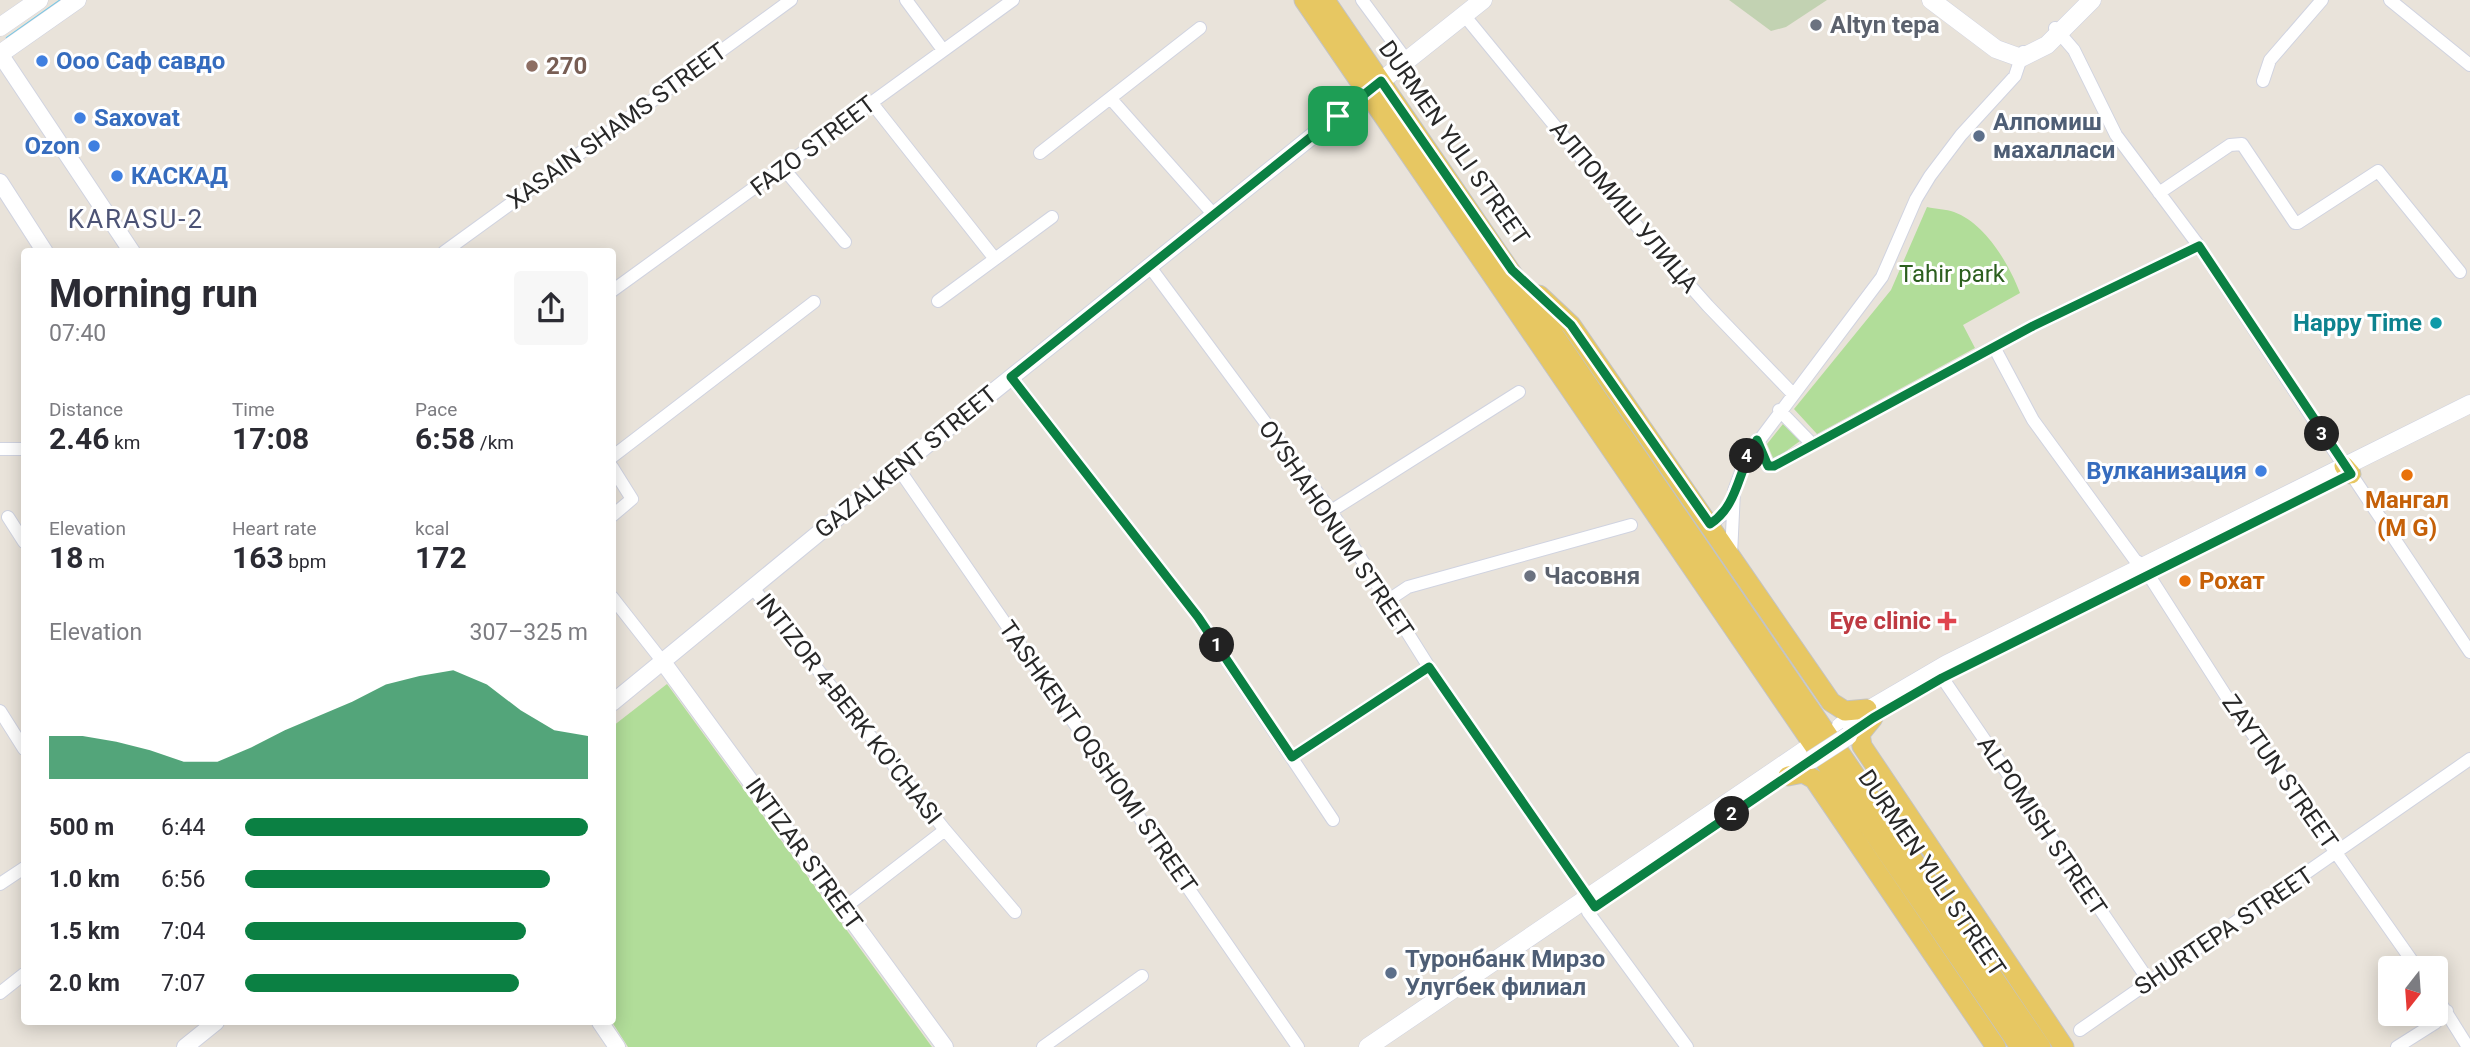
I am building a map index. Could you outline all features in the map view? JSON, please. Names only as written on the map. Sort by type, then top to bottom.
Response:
[{"type":"main road","points":[[0,27],[39,0]]},
{"type":"main road","points":[[0,53],[77,0]]},
{"type":"main road","name":"DURMEN YULI STREET","points":[[1304,0],[1512,270],[2041,1047]]},
{"type":"main road","name":"DURMEN YULI STREET","points":[[1325,0],[1373,87],[2020,1047]]},
{"type":"main road","points":[[1373,87],[1483,0]]},
{"type":"main road","points":[[1931,0],[1996,49],[2022,53],[2040,50],[2083,0]]},
{"type":"main road","points":[[1946,0],[2022,53]]},
{"type":"main road","points":[[2058,30],[2092,0]]},
{"type":"main road","points":[[1512,270],[1571,325],[1831,702],[1845,711],[1870,714]]},
{"type":"main road","points":[[2348,470],[2470,404]]},
{"type":"main road","points":[[1389,1047],[1588,905],[1870,714],[1939,674],[2145,569],[2348,470],[2470,416]]},
{"type":"main road","points":[[1870,714],[1860,734],[1863,746],[2064,1047]]},
{"type":"main road","points":[[1368,1047],[1788,776],[1808,755]]},
{"type":"main road","points":[[1788,776],[1803,773],[1814,779],[1996,1047]]},
{"type":"street","name":"XASAIN SHAMS STREET","points":[[450,248],[791,0]]},
{"type":"street","points":[[906,0],[943,50]]},
{"type":"street","name":"FAZO STREET","points":[[616,287],[784,169],[871,102],[1013,0]]},
{"type":"street","points":[[1362,0],[1407,61]]},
{"type":"street","points":[[2263,82],[2270,60],[2322,0]]},
{"type":"street","points":[[2390,0],[2470,65]]},
{"type":"street","name":"АЛПОМИШ УЛИЦА","points":[[1464,15],[1637,226],[1792,393]]},
{"type":"street","points":[[1040,153],[1200,28]]},
{"type":"street","points":[[2058,30],[2074,50],[2116,135],[2199,246],[2470,652]]},
{"type":"street","points":[[0,53],[129,248]]},
{"type":"street","points":[[1731,555],[1734,498],[1742,467],[1757,440],[1882,277],[1916,199],[1930,176],[1961,135],[2015,76],[2022,53]]},
{"type":"street","name":"GAZALKENT STREET","points":[[616,700],[898,468],[1373,87]]},
{"type":"street","points":[[1111,99],[1214,215]]},
{"type":"street","points":[[871,102],[995,259]]},
{"type":"street","points":[[2159,193],[2230,145],[2242,144],[2295,223],[2298,223],[2378,171],[2460,272]]},
{"type":"street","points":[[784,169],[845,242]]},
{"type":"street","points":[[0,182],[42,248]]},
{"type":"street","points":[[938,301],[1052,216]]},
{"type":"street","points":[[1757,440],[1771,467],[1994,348],[2199,246]]},
{"type":"street","name":"OYSHAHONUM STREET","points":[[1150,267],[1331,511],[1429,667],[1588,905],[1687,1047]]},
{"type":"street","points":[[616,454],[814,302]]},
{"type":"street","name":"ZAYTUN STREET","points":[[1994,348],[2033,420],[2135,560],[2145,569],[2205,666],[2409,956]]},
{"type":"street","points":[[1011,377],[1198,617],[1333,820]]},
{"type":"street","points":[[1331,511],[1519,392]]},
{"type":"street","points":[[1779,410],[1812,444]]},
{"type":"street","points":[[0,449],[21,449]]},
{"type":"street","name":"TАSHKENT OQSHOMI STREET","points":[[898,468],[1298,1047]]},
{"type":"street","points":[[616,473],[632,499],[616,513]]},
{"type":"street","points":[[1710,524],[1727,511],[1734,498]]},
{"type":"street","points":[[8,517],[21,537]]},
{"type":"street","points":[[1387,601],[1408,587],[1631,525]]},
{"type":"street","name":"INTIZOR 4-BERK KO'CHASI","points":[[753,588],[945,831],[1014,912]]},
{"type":"street","points":[[616,602],[663,662]]},
{"type":"street","name":"INTIZАR STREET","points":[[663,662],[945,1047]]},
{"type":"street","points":[[1292,757],[1429,667]]},
{"type":"street","name":"ALPOMISH STREET","points":[[1939,674],[2149,981]]},
{"type":"street","points":[[0,710],[21,744]]},
{"type":"street","name":"SHURTEPA STREET","points":[[2080,1030],[2470,759]]},
{"type":"street","name":"INTIZOR 4-BERK KO'CHASI","points":[[844,908],[945,831]]},
{"type":"street","points":[[0,884],[21,870]]},
{"type":"street","points":[[0,993],[21,976]]},
{"type":"street","points":[[1043,1047],[1142,976]]},
{"type":"street","points":[[2448,1013],[2468,1047]]},
{"type":"street","points":[[185,1047],[212,1025]]},
{"type":"street","points":[[602,1025],[617,1047]]},
{"type":"street","points":[[2397,1047],[2430,1026]]},
{"type":"green space","points":[[1729,0],[1827,0],[1786,27],[1771,31]]},
{"type":"green space","name":"Tahir park","points":[[1927,207],[1954,212],[1976,225],[2002,258],[2020,293],[1963,325],[1975,348],[1817,434],[1794,409],[1891,290]]},
{"type":"green space","points":[[1783,424],[1800,441],[1774,460],[1767,444]]},
{"type":"green space","points":[[667,684],[932,1047],[628,1047],[614,1025],[616,724]]},
{"type":"waterway","points":[[7,38],[61,0]]},
{"type":"place","name":"Altyn tepa","points":[[1816,25]]},
{"type":"place","name":"Ооо Саф савдо","points":[[42,61]]},
{"type":"place","name":"270","points":[[532,66]]},
{"type":"place","name":"Saxovat","points":[[80,118]]},
{"type":"place","name":"Алпомиш махалласи","points":[[1979,136]]},
{"type":"place","name":"Ozon","points":[[94,146]]},
{"type":"place","name":"КАСКАД","points":[[117,176]]},
{"type":"place","name":"Happy Time","points":[[2436,323]]},
{"type":"place","name":"Вулканизация","points":[[2261,471]]},
{"type":"place","name":"Мангал (M G)","points":[[2407,475]]},
{"type":"place","name":"Часовня","points":[[1530,576]]},
{"type":"place","name":"Рохат","points":[[2185,581]]},
{"type":"place","name":"Eye clinic","points":[[1947,621]]},
{"type":"place","name":"Туронбанк Мирзо Улугбек филиал","points":[[1391,973]]},
{"type":"district","name":"KARASU-2","points":[[136,219]]},
{"type":"route","points":[[1381,81],[1512,270],[1571,325],[1710,524],[1731,505],[1742,467],[1757,440],[1768,466],[1774,466],[2033,326],[2199,246],[2330,447],[2351,474],[1942,678],[1873,718],[1595,907],[1429,667],[1292,757],[1272,731],[1198,617],[1011,377],[1338,116],[1381,81]]}]
